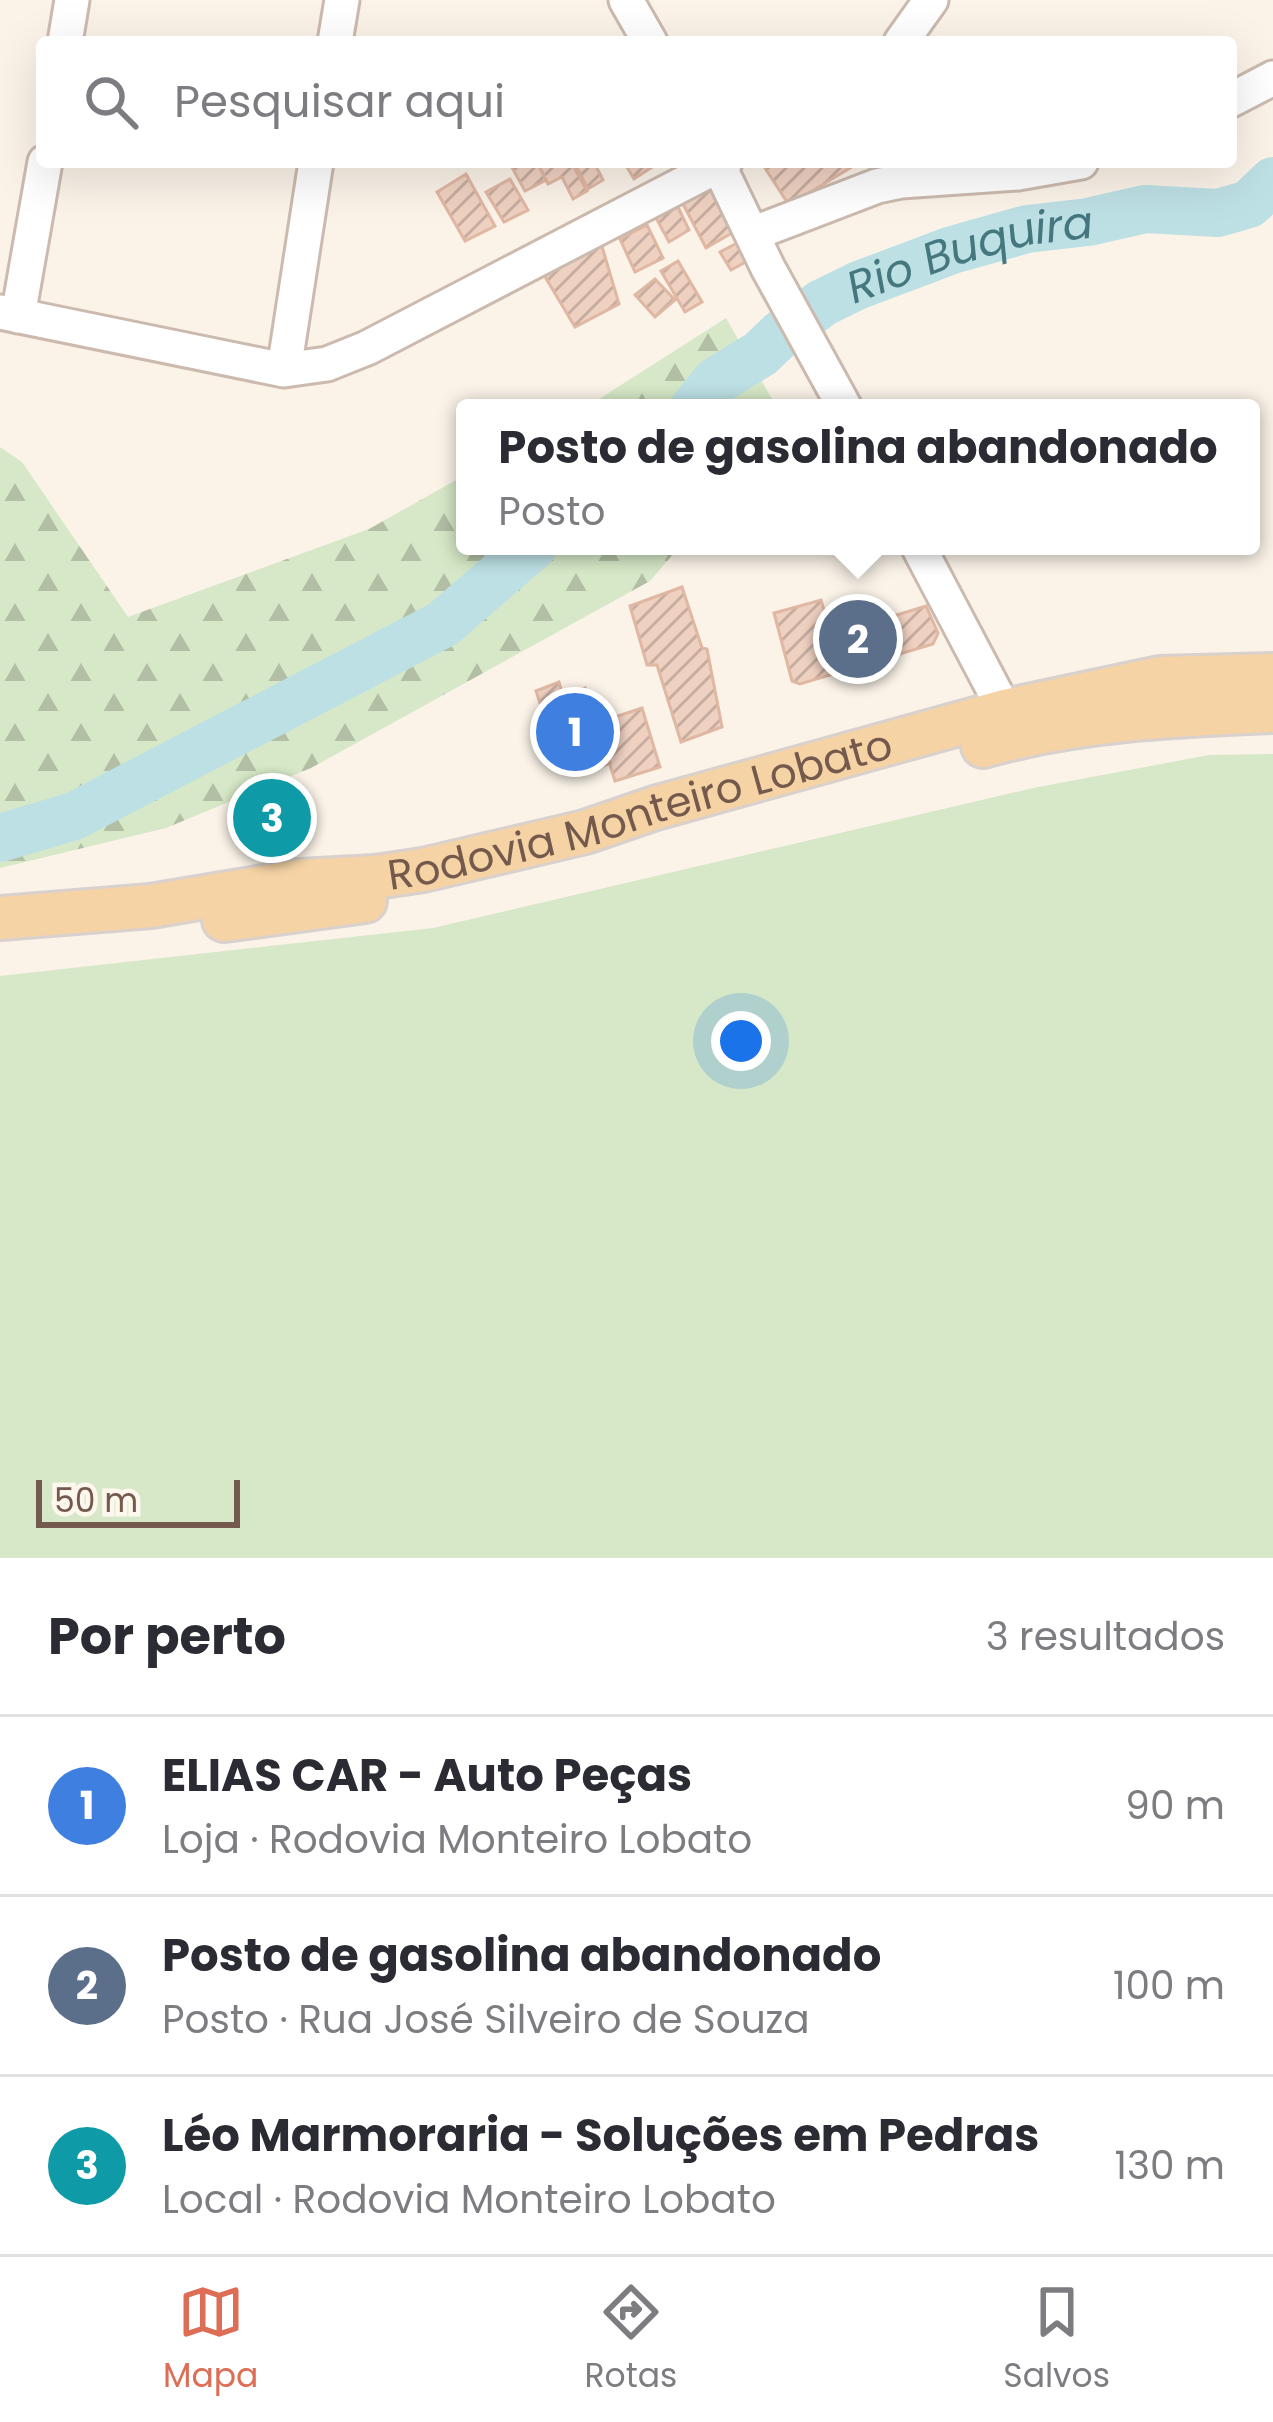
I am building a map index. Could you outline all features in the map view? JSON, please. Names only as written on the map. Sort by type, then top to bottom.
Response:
[{"type":"main road","name":"Rodovia Monteiro Lobato","points":[[0,947],[481,884],[552,868],[1160,678],[1273,675]]},
{"type":"main road","name":"Rodovia Monteiro Lobato","points":[[0,918],[152,906],[277,884],[423,870],[586,832],[655,808],[1010,724],[1273,710]]},
{"type":"street","points":[[66,36],[72,0]]},
{"type":"street","points":[[336,36],[342,0]]},
{"type":"street","points":[[626,0],[647,36]]},
{"type":"street","points":[[905,36],[931,0]]},
{"type":"street","points":[[1237,97],[1273,78]]},
{"type":"street","points":[[43,168],[9,314],[284,370],[327,364],[367,348],[710,168]]},
{"type":"street","points":[[284,370],[315,168]]},
{"type":"street","points":[[722,168],[838,396]]},
{"type":"street","points":[[752,234],[877,186],[1047,168]]},
{"type":"street","points":[[923,555],[1010,724]]},
{"type":"green space","points":[[726,318],[772,399],[599,399]]},
{"type":"green space","points":[[0,447],[22,462],[128,617],[369,529],[456,480],[456,555],[672,555],[650,581],[311,768],[166,828],[0,868]]},
{"type":"green space","points":[[1273,754],[1273,1558],[0,1558],[0,976],[433,928],[1033,788],[1209,755]]},
{"type":"building","points":[[512,168],[540,168],[546,180],[525,191]]},
{"type":"building","points":[[540,168],[574,168],[587,191],[573,199],[562,177],[548,184]]},
{"type":"building","points":[[577,168],[597,168],[603,180],[588,189]]},
{"type":"building","points":[[628,168],[651,168],[634,179]]},
{"type":"building","points":[[765,168],[850,168],[789,205]]},
{"type":"building","points":[[466,174],[495,226],[465,241],[437,192]]},
{"type":"building","points":[[510,179],[528,210],[504,222],[486,192]]},
{"type":"building","points":[[710,188],[732,233],[706,248],[683,204]]},
{"type":"building","points":[[678,207],[689,230],[669,242],[656,218]]},
{"type":"building","points":[[647,225],[663,258],[635,272],[620,239]]},
{"type":"building","points":[[741,241],[751,259],[731,270],[720,252]]},
{"type":"building","points":[[601,243],[619,304],[575,327],[544,275]]},
{"type":"building","points":[[678,261],[702,302],[685,312],[661,271]]},
{"type":"building","points":[[655,279],[675,300],[655,317],[635,295]]},
{"type":"building","points":[[682,587],[702,648],[707,649],[722,727],[681,742],[657,665],[647,665],[630,606]]},
{"type":"building","points":[[821,600],[831,635],[926,606],[938,633],[933,644],[800,684],[792,681],[774,613]]},
{"type":"building","points":[[559,682],[563,696],[585,688],[610,763],[587,772],[577,741],[555,749],[536,691]]},
{"type":"building","points":[[642,708],[660,767],[615,781],[597,723]]},
{"type":"building","points":[[286,778],[301,846],[259,859],[244,790]]},
{"type":"waterway","name":"Rio Buquira","points":[[701,399],[716,381],[760,354],[822,303],[859,285],[952,250],[1027,229],[1145,209],[1218,213],[1249,204],[1273,181]]},
{"type":"waterway","name":"Rio Buquira","points":[[0,838],[74,816],[443,624],[523,555]]},
{"type":"place","name":"Posto de gasolina abandonado","points":[[858,639]]},
{"type":"place","name":"ELIAS CAR - Auto Peças","points":[[575,732]]},
{"type":"place","name":"Léo Marmoraria - Soluções em Pedras","points":[[272,818]]}]
